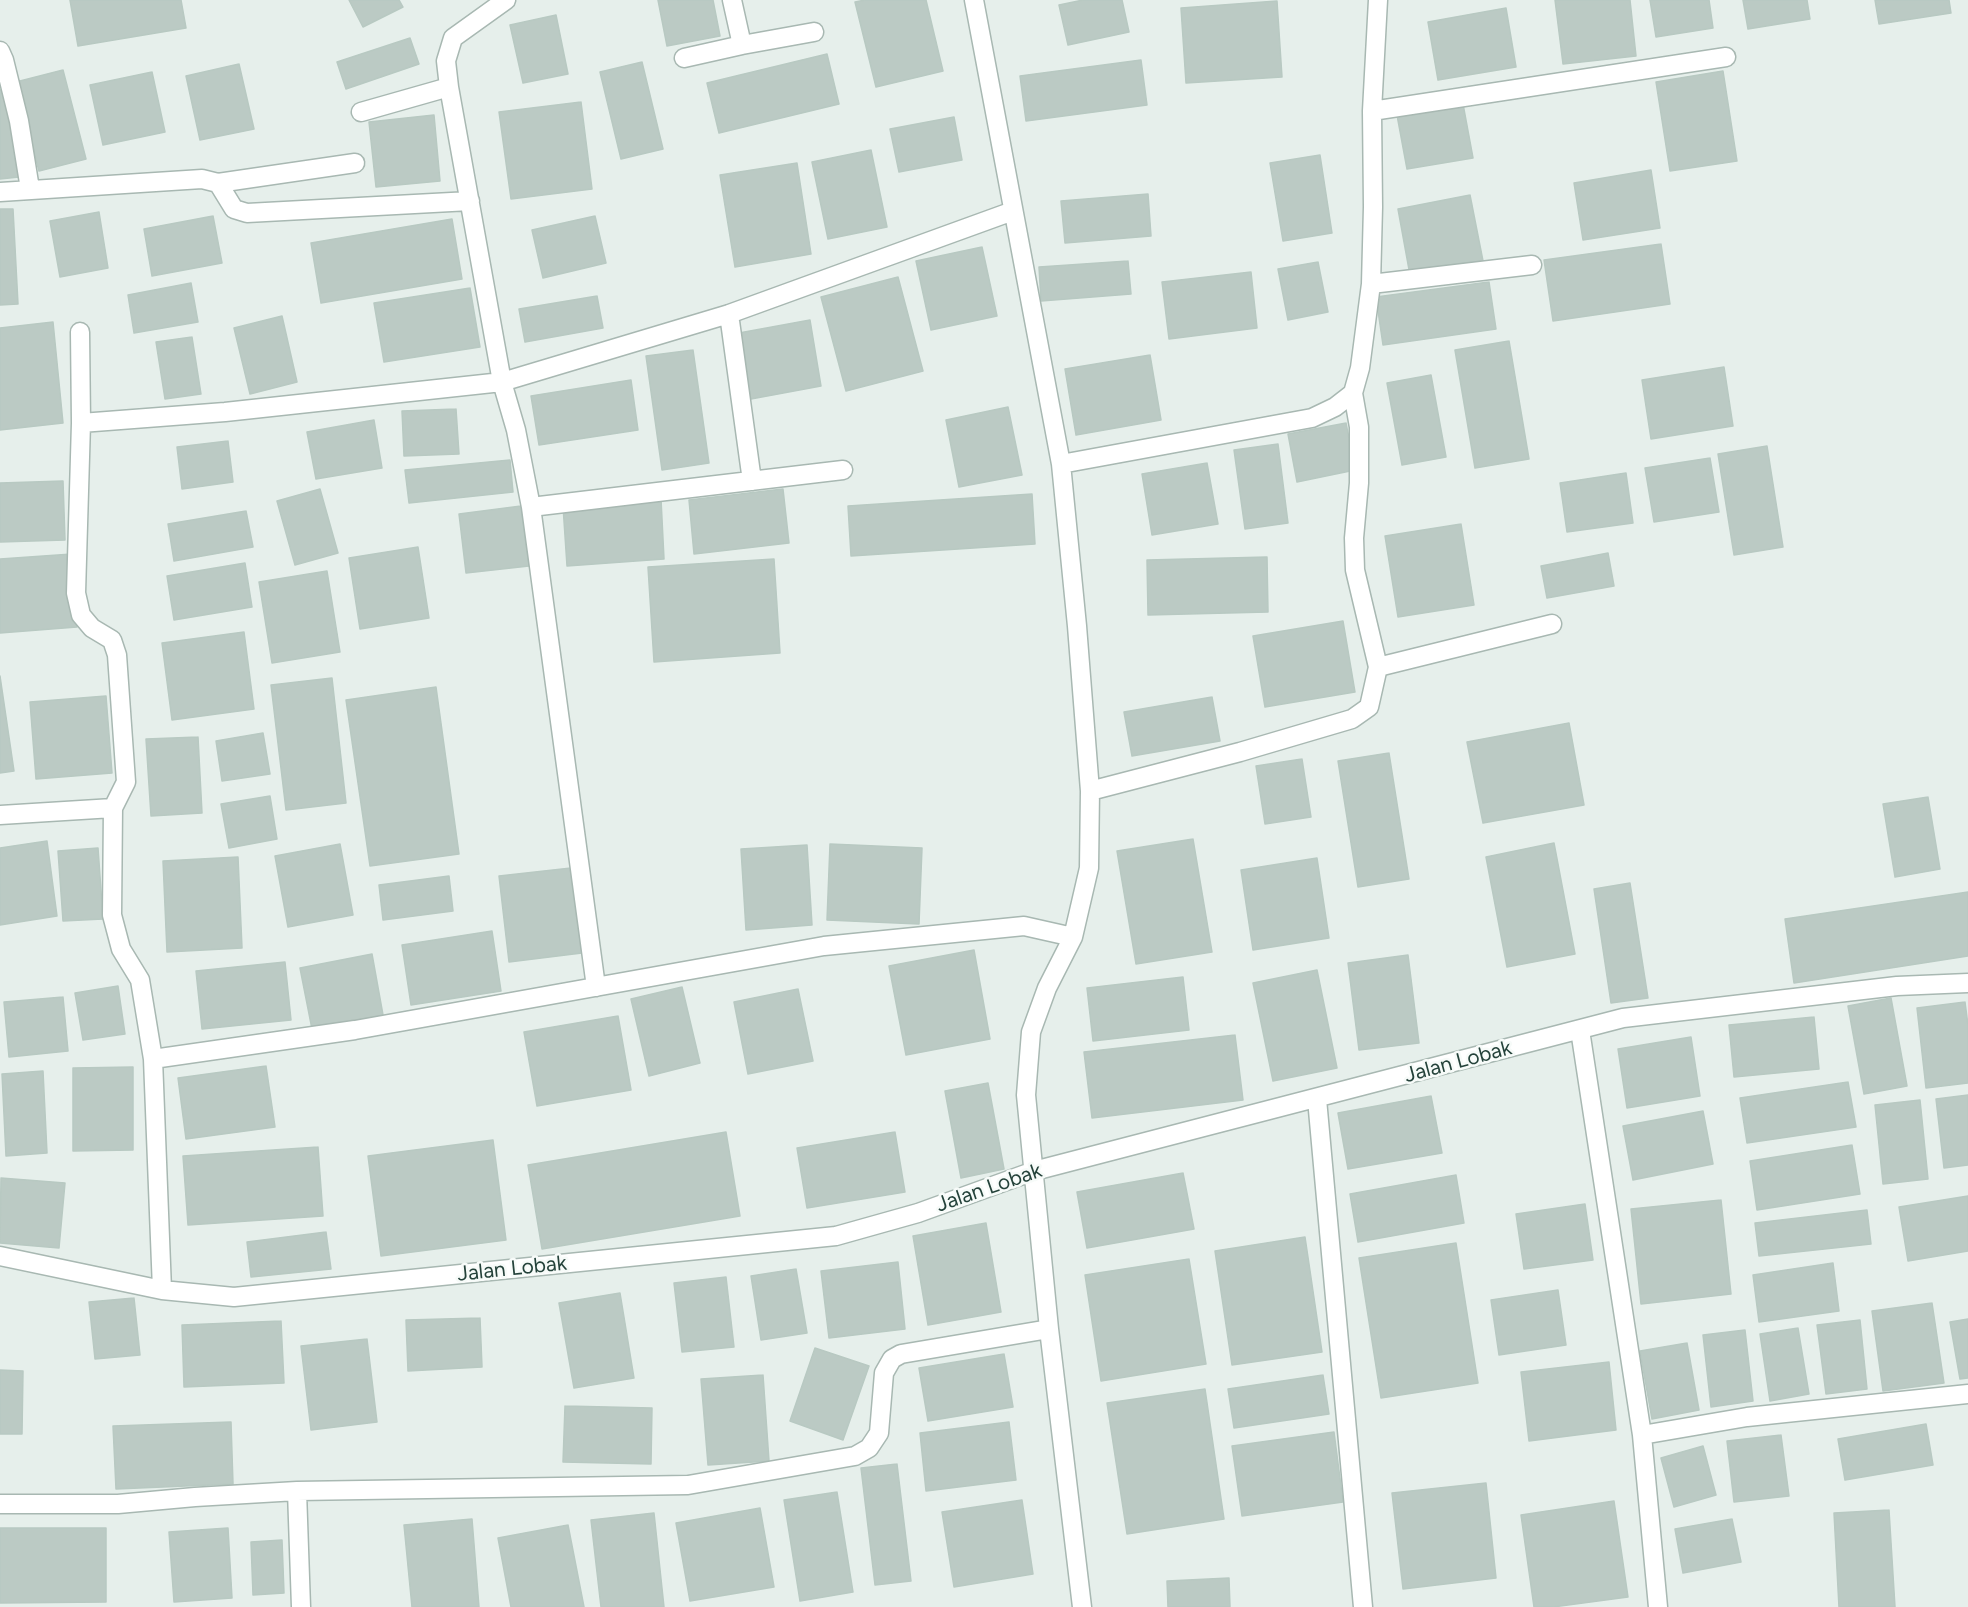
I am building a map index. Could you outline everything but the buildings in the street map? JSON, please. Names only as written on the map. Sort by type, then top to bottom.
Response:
[{"type":"street","points":[[732,0],[742,45]]},
{"type":"street","points":[[974,0],[1060,464],[1077,626],[1090,791],[1089,868],[1072,937],[1047,988],[1031,1032],[1026,1095],[1049,1329],[1082,1607]]},
{"type":"street","points":[[1090,791],[1240,752],[1352,719],[1369,707],[1378,667],[1355,570],[1354,538],[1359,483],[1359,427],[1353,393],[1360,368],[1371,284],[1372,111],[1378,0]]},
{"type":"street","points":[[496,3],[453,38],[446,61],[502,382],[516,430],[531,507],[596,987]]},
{"type":"street","points":[[684,58],[814,32]]},
{"type":"street","points":[[0,51],[19,122],[30,189]]},
{"type":"street","points":[[1372,111],[1726,57]]},
{"type":"street","points":[[361,112],[449,87]]},
{"type":"street","points":[[0,192],[202,179],[218,183],[355,163]]},
{"type":"street","points":[[218,183],[234,209],[248,213],[470,201]]},
{"type":"street","points":[[81,423],[225,412],[502,382],[729,314],[1013,211]]},
{"type":"street","points":[[1371,284],[1533,266]]},
{"type":"street","points":[[729,314],[752,481]]},
{"type":"street","points":[[80,333],[81,423],[76,593],[81,615],[92,628],[112,640],[117,655],[126,782],[113,808],[112,915],[121,949],[140,980],[153,1059],[162,1290]]},
{"type":"street","points":[[1060,464],[1312,418],[1335,407],[1353,393]]},
{"type":"street","points":[[531,507],[843,470]]},
{"type":"street","points":[[1378,667],[1552,624]]},
{"type":"street","points":[[0,815],[113,808]]},
{"type":"street","points":[[153,1059],[355,1030],[824,946],[1024,926],[1072,937]]},
{"type":"street","name":"Jalan Lobak","points":[[0,1256],[162,1290],[234,1297],[836,1236],[918,1213],[1034,1171],[1623,1018],[1897,986],[1968,983]]},
{"type":"street","points":[[1580,1030],[1642,1435],[1658,1607]]},
{"type":"street","points":[[1317,1099],[1363,1607]]},
{"type":"street","points":[[0,1504],[118,1504],[297,1491],[688,1485],[855,1456],[869,1448],[879,1433],[884,1373],[892,1359],[901,1354],[1049,1329]]},
{"type":"street","points":[[1642,1435],[1747,1417],[1968,1394]]},
{"type":"street","points":[[297,1491],[301,1607]]}]
